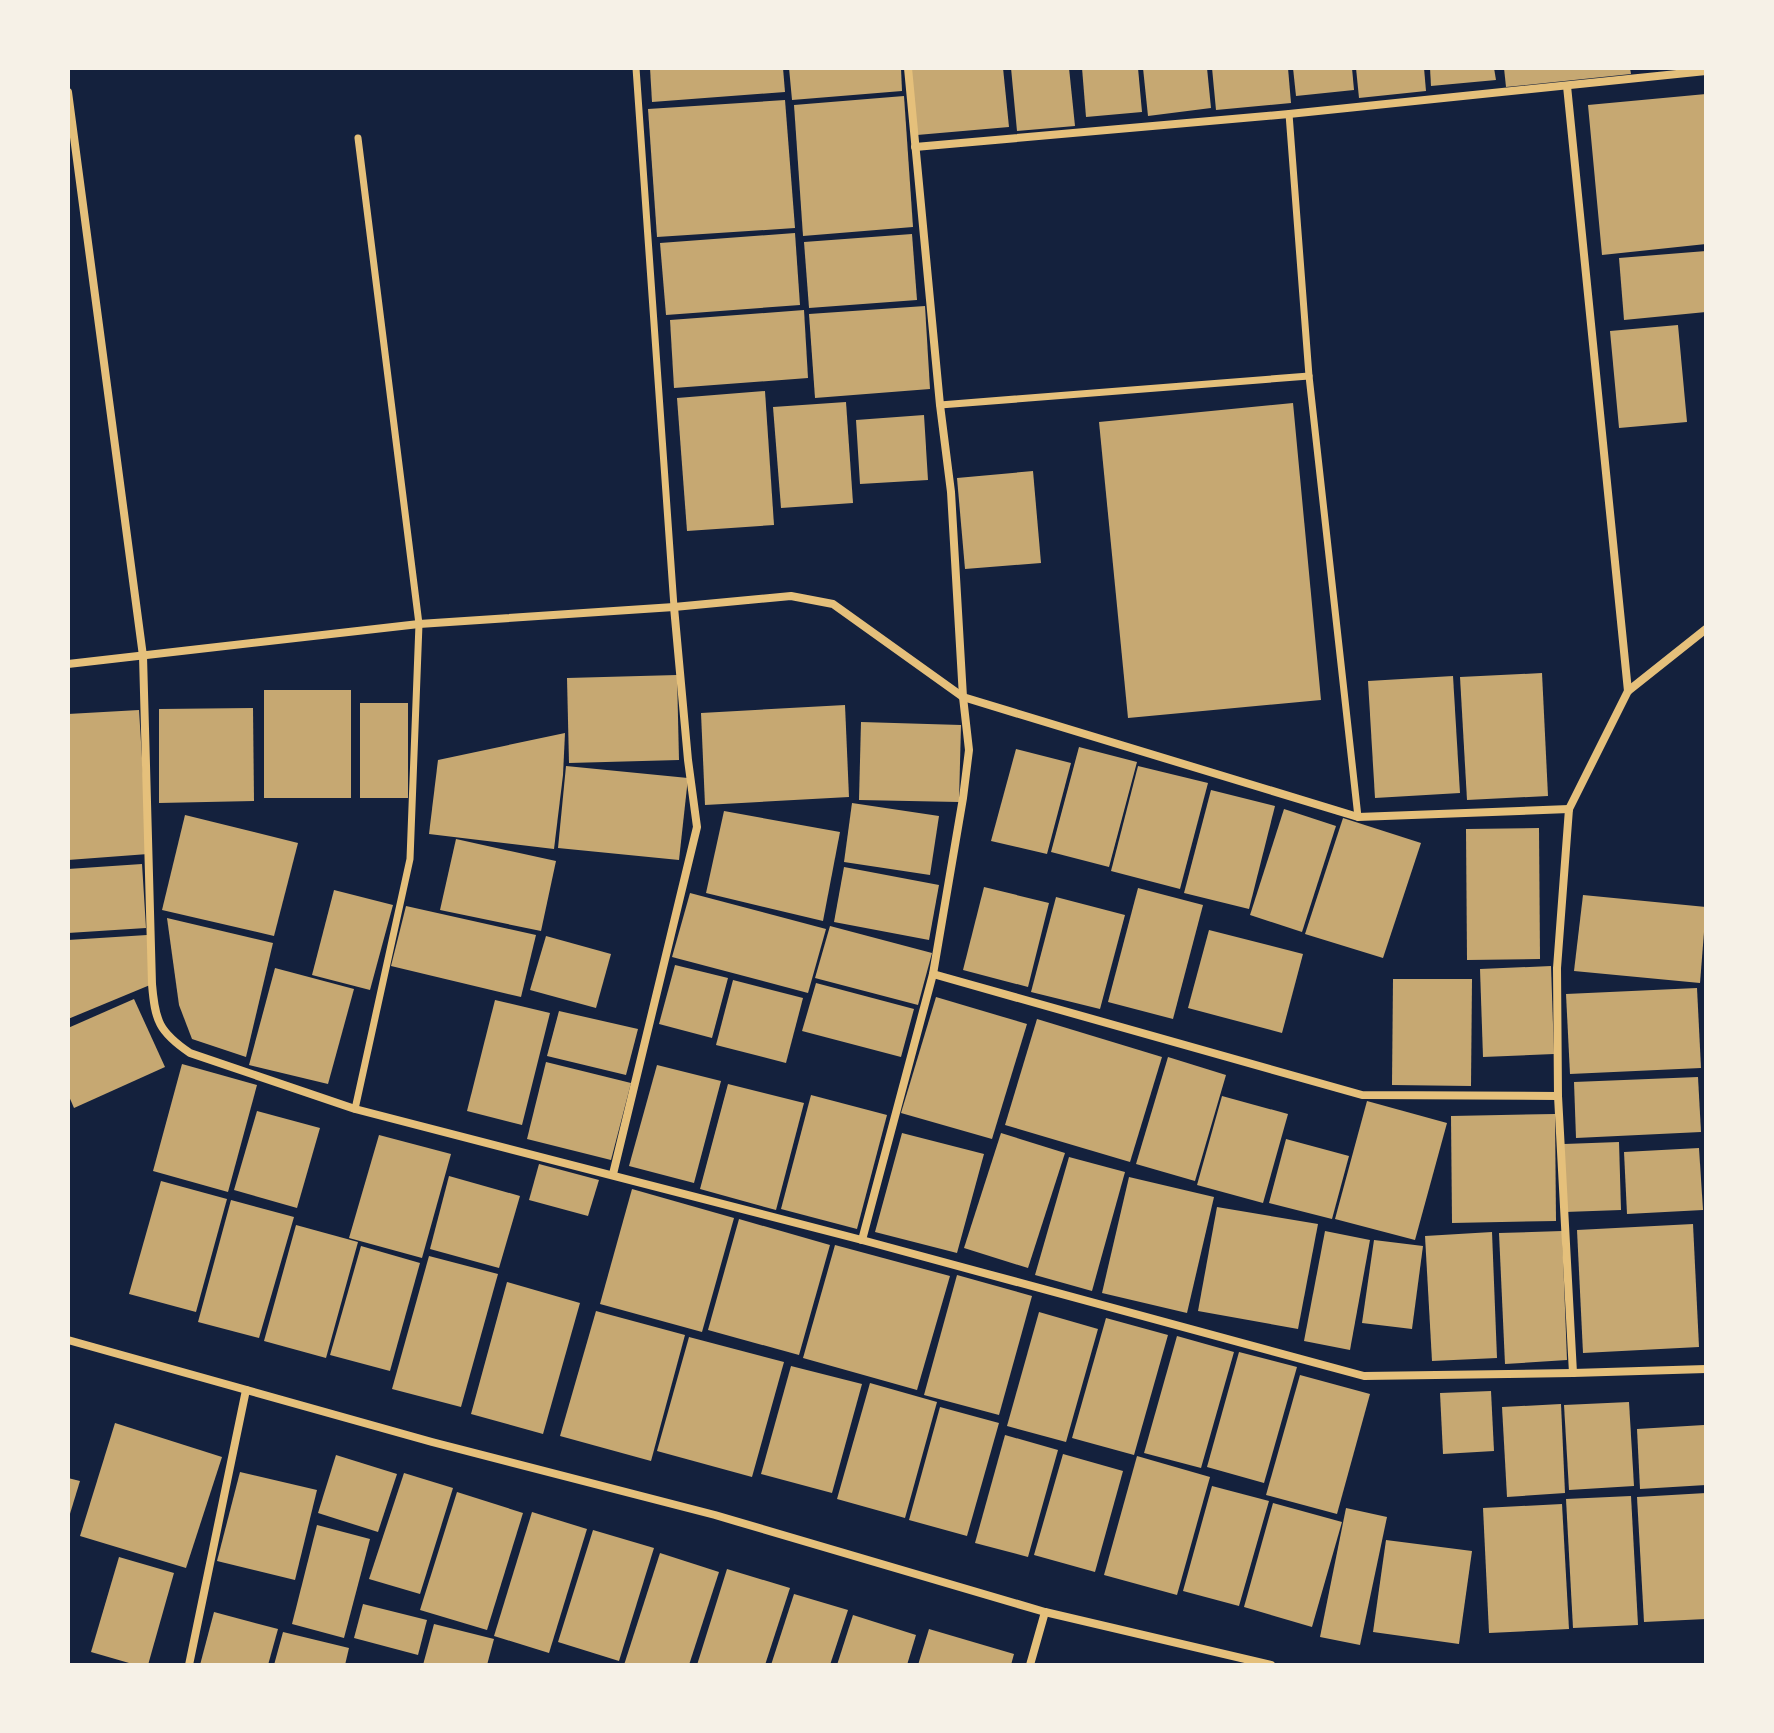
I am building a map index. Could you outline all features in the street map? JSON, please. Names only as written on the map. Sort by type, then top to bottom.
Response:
[{"type":"street","points":[[613,1174],[697,827],[674,607],[636,68]]},
{"type":"street","points":[[862,1240],[933,974],[969,750],[951,492],[908,68]]},
{"type":"street","points":[[915,147],[1289,114],[1706,71]]},
{"type":"street","points":[[1567,86],[1628,691]]},
{"type":"street","points":[[68,92],[143,656],[152,984],[157,1021],[170,1039],[190,1053],[355,1109],[613,1174],[1364,1376],[1706,1369]]},
{"type":"street","points":[[1289,114],[1309,376],[1358,817]]},
{"type":"street","points":[[355,1109],[410,859],[419,624],[358,138]]},
{"type":"street","points":[[940,405],[1309,376]]},
{"type":"street","points":[[68,664],[419,624],[791,596],[833,604],[963,697],[1358,817],[1569,809]]},
{"type":"street","points":[[1573,1373],[1558,1096],[1557,968],[1569,809],[1628,691],[1706,629]]},
{"type":"street","points":[[933,974],[1362,1095],[1558,1096]]},
{"type":"street","points":[[68,1340],[432,1442],[715,1515],[1045,1612],[1271,1665]]},
{"type":"street","points":[[189,1665],[246,1390]]},
{"type":"street","points":[[1030,1665],[1045,1612]]},
{"type":"building","points":[[650,68],[783,68],[785,92],[652,102]]},
{"type":"building","points":[[789,68],[901,68],[902,91],[792,100]]},
{"type":"building","points":[[910,68],[1003,68],[1009,127],[917,135]]},
{"type":"building","points":[[1011,68],[1069,68],[1075,126],[1017,131]]},
{"type":"building","points":[[1082,68],[1138,68],[1142,112],[1086,117]]},
{"type":"building","points":[[1143,68],[1207,68],[1211,108],[1148,116]]},
{"type":"building","points":[[1212,68],[1288,68],[1291,103],[1216,110]]},
{"type":"building","points":[[1293,68],[1352,68],[1354,90],[1296,96]]},
{"type":"building","points":[[1356,68],[1424,68],[1426,91],[1359,98]]},
{"type":"building","points":[[1430,68],[1494,68],[1496,80],[1431,86]]},
{"type":"building","points":[[1504,68],[1630,68],[1631,74],[1506,87]]},
{"type":"building","points":[[1706,94],[1706,244],[1602,255],[1588,105]]},
{"type":"building","points":[[904,96],[913,227],[803,236],[794,105]]},
{"type":"building","points":[[785,100],[795,228],[657,237],[648,109]]},
{"type":"building","points":[[795,233],[800,305],[666,315],[660,243]]},
{"type":"building","points":[[912,234],[917,300],[809,308],[804,242]]},
{"type":"building","points":[[1706,251],[1706,312],[1624,320],[1619,258]]},
{"type":"building","points":[[925,306],[930,389],[815,398],[809,314]]},
{"type":"building","points":[[804,310],[808,378],[674,388],[670,320]]},
{"type":"building","points":[[1678,325],[1687,422],[1619,428],[1610,331]]},
{"type":"building","points":[[765,391],[774,525],[687,531],[677,398]]},
{"type":"building","points":[[846,402],[853,503],[781,508],[773,407]]},
{"type":"building","points":[[1293,403],[1321,700],[1128,718],[1099,422]]},
{"type":"building","points":[[924,415],[928,480],[860,484],[856,420]]},
{"type":"building","points":[[1033,471],[1041,563],[965,569],[957,478]]},
{"type":"building","points":[[1542,673],[1548,796],[1467,800],[1460,677]]},
{"type":"building","points":[[677,675],[679,760],[569,763],[567,678]]},
{"type":"building","points":[[1453,676],[1460,793],[1375,798],[1368,681]]},
{"type":"building","points":[[264,690],[351,690],[351,798],[264,798]]},
{"type":"building","points":[[360,703],[408,703],[408,798],[360,798]]},
{"type":"building","points":[[845,705],[849,797],[705,805],[701,713]]},
{"type":"building","points":[[253,708],[254,801],[159,803],[159,709]]},
{"type":"building","points":[[139,710],[148,854],[68,860],[68,714]]},
{"type":"building","points":[[861,722],[961,725],[959,802],[859,800]]},
{"type":"building","points":[[565,733],[554,849],[429,834],[438,760]]},
{"type":"building","points":[[1079,747],[1137,762],[1109,867],[1051,852]]},
{"type":"building","points":[[1016,749],[1071,763],[1047,854],[991,841]]},
{"type":"building","points":[[566,766],[688,778],[679,860],[558,848]]},
{"type":"building","points":[[1138,766],[1208,783],[1180,889],[1111,871]]},
{"type":"building","points":[[1211,790],[1275,806],[1249,909],[1184,893]]},
{"type":"building","points":[[852,803],[939,816],[930,875],[844,862]]},
{"type":"building","points":[[1284,809],[1336,826],[1302,932],[1250,915]]},
{"type":"building","points":[[724,811],[840,832],[823,921],[706,893]]},
{"type":"building","points":[[185,815],[298,843],[274,936],[162,910]]},
{"type":"building","points":[[1343,818],[1421,843],[1383,958],[1305,934]]},
{"type":"building","points":[[1539,828],[1540,959],[1467,960],[1466,829]]},
{"type":"building","points":[[456,839],[556,861],[541,931],[440,910]]},
{"type":"building","points":[[142,864],[146,928],[68,933],[68,869]]},
{"type":"building","points":[[844,867],[939,885],[929,940],[834,922]]},
{"type":"building","points":[[984,887],[1049,903],[1028,987],[963,970]]},
{"type":"building","points":[[1138,888],[1203,905],[1173,1019],[1108,1002]]},
{"type":"building","points":[[334,890],[393,905],[370,990],[312,975]]},
{"type":"building","points":[[690,893],[826,929],[808,993],[672,957]]},
{"type":"building","points":[[1583,895],[1706,907],[1700,983],[1574,971]]},
{"type":"building","points":[[1056,897],[1125,915],[1100,1009],[1031,992]]},
{"type":"building","points":[[406,906],[536,935],[521,997],[391,966]]},
{"type":"building","points":[[167,918],[273,943],[246,1057],[192,1039],[179,1005]]},
{"type":"building","points":[[830,926],[932,953],[918,1005],[815,978]]},
{"type":"building","points":[[1209,930],[1303,954],[1282,1033],[1188,1008]]},
{"type":"building","points":[[147,935],[150,985],[68,1019],[68,940]]},
{"type":"building","points":[[546,936],[611,954],[596,1008],[530,990]]},
{"type":"building","points":[[675,965],[728,978],[712,1038],[659,1024]]},
{"type":"building","points":[[1551,966],[1554,1054],[1483,1057],[1480,969]]},
{"type":"building","points":[[275,968],[354,989],[328,1084],[249,1065]]},
{"type":"building","points":[[1393,979],[1472,979],[1471,1086],[1392,1085]]},
{"type":"building","points":[[733,980],[803,998],[786,1063],[716,1045]]},
{"type":"building","points":[[816,983],[914,1009],[901,1057],[802,1031]]},
{"type":"building","points":[[1697,988],[1701,1068],[1570,1074],[1566,994]]},
{"type":"building","points":[[936,997],[1027,1024],[992,1139],[901,1113]]},
{"type":"building","points":[[134,999],[165,1067],[74,1108],[68,1094],[68,1028]]},
{"type":"building","points":[[495,1000],[550,1013],[522,1125],[467,1111]]},
{"type":"building","points":[[559,1011],[638,1029],[626,1075],[547,1056]]},
{"type":"building","points":[[1037,1019],[1162,1057],[1130,1162],[1005,1125]]},
{"type":"building","points":[[1168,1057],[1226,1075],[1195,1181],[1136,1164]]},
{"type":"building","points":[[546,1062],[631,1083],[611,1160],[527,1139]]},
{"type":"building","points":[[182,1064],[257,1085],[228,1192],[153,1171]]},
{"type":"building","points":[[657,1065],[721,1081],[694,1183],[629,1166]]},
{"type":"building","points":[[1698,1077],[1701,1132],[1576,1138],[1574,1082]]},
{"type":"building","points":[[728,1084],[804,1103],[776,1210],[700,1189]]},
{"type":"building","points":[[811,1095],[887,1115],[857,1229],[781,1209]]},
{"type":"building","points":[[1222,1096],[1288,1114],[1263,1203],[1197,1185]]},
{"type":"building","points":[[1367,1101],[1447,1123],[1415,1240],[1335,1219]]},
{"type":"building","points":[[257,1111],[320,1128],[297,1208],[234,1190]]},
{"type":"building","points":[[1555,1114],[1556,1221],[1452,1223],[1451,1116]]},
{"type":"building","points":[[902,1133],[984,1154],[957,1253],[875,1232]]},
{"type":"building","points":[[1001,1133],[1065,1153],[1028,1268],[964,1248]]},
{"type":"building","points":[[379,1135],[451,1154],[422,1258],[349,1238]]},
{"type":"building","points":[[1286,1139],[1349,1156],[1332,1219],[1269,1203]]},
{"type":"building","points":[[1619,1142],[1621,1210],[1565,1212],[1564,1144]]},
{"type":"building","points":[[1699,1148],[1703,1210],[1627,1214],[1624,1152]]},
{"type":"building","points":[[1069,1157],[1125,1172],[1092,1291],[1035,1275]]},
{"type":"building","points":[[539,1164],[599,1180],[588,1216],[529,1200]]},
{"type":"building","points":[[449,1176],[520,1196],[499,1268],[430,1249]]},
{"type":"building","points":[[1129,1177],[1214,1197],[1187,1313],[1102,1293]]},
{"type":"building","points":[[161,1181],[227,1199],[196,1312],[129,1294]]},
{"type":"building","points":[[632,1189],[734,1218],[702,1332],[600,1304]]},
{"type":"building","points":[[231,1200],[294,1217],[259,1338],[198,1322]]},
{"type":"building","points":[[1217,1207],[1318,1224],[1298,1329],[1198,1311]]},
{"type":"building","points":[[739,1219],[830,1245],[799,1355],[708,1330]]},
{"type":"building","points":[[1693,1224],[1699,1347],[1583,1353],[1577,1230]]},
{"type":"building","points":[[296,1225],[358,1242],[326,1358],[264,1341]]},
{"type":"building","points":[[1325,1231],[1370,1240],[1350,1350],[1304,1341]]},
{"type":"building","points":[[1562,1231],[1567,1360],[1505,1364],[1499,1233]]},
{"type":"building","points":[[1492,1232],[1497,1358],[1432,1361],[1425,1236]]},
{"type":"building","points":[[1374,1240],[1423,1246],[1412,1329],[1362,1323]]},
{"type":"building","points":[[835,1245],[950,1276],[917,1390],[803,1358]]},
{"type":"building","points":[[361,1246],[420,1263],[390,1371],[330,1355]]},
{"type":"building","points":[[429,1256],[498,1274],[461,1407],[392,1389]]},
{"type":"building","points":[[957,1275],[1032,1296],[999,1415],[924,1395]]},
{"type":"building","points":[[507,1282],[580,1303],[543,1434],[471,1414]]},
{"type":"building","points":[[596,1311],[685,1335],[651,1461],[560,1436]]},
{"type":"building","points":[[1039,1312],[1098,1329],[1066,1442],[1007,1426]]},
{"type":"building","points":[[1106,1318],[1168,1335],[1134,1455],[1072,1438]]},
{"type":"building","points":[[1177,1336],[1234,1352],[1201,1468],[1144,1453]]},
{"type":"building","points":[[689,1337],[784,1362],[752,1477],[657,1451]]},
{"type":"building","points":[[1239,1352],[1297,1367],[1264,1483],[1207,1467]]},
{"type":"building","points":[[791,1366],[862,1384],[832,1493],[761,1474]]},
{"type":"building","points":[[1300,1375],[1370,1394],[1337,1514],[1266,1495]]},
{"type":"building","points":[[870,1383],[937,1402],[905,1518],[837,1499]]},
{"type":"building","points":[[1491,1391],[1494,1451],[1443,1454],[1440,1393]]},
{"type":"building","points":[[1629,1402],[1634,1486],[1569,1490],[1564,1405]]},
{"type":"building","points":[[1561,1404],[1565,1493],[1507,1497],[1502,1407]]},
{"type":"building","points":[[940,1407],[999,1423],[967,1536],[909,1520]]},
{"type":"building","points":[[115,1423],[222,1457],[186,1568],[80,1536]]},
{"type":"building","points":[[1704,1425],[1706,1485],[1640,1489],[1637,1429]]},
{"type":"building","points":[[1005,1435],[1058,1450],[1028,1557],[975,1543]]},
{"type":"building","points":[[1063,1454],[1123,1471],[1095,1572],[1034,1555]]},
{"type":"building","points":[[336,1455],[397,1474],[378,1532],[318,1513]]},
{"type":"building","points":[[1137,1456],[1210,1477],[1177,1595],[1104,1575]]},
{"type":"building","points":[[240,1472],[317,1490],[295,1580],[217,1561]]},
{"type":"building","points":[[404,1473],[453,1488],[420,1594],[369,1579]]},
{"type":"building","points":[[68,1478],[80,1481],[69,1517],[68,1516]]},
{"type":"building","points":[[1212,1486],[1269,1501],[1239,1606],[1183,1591]]},
{"type":"building","points":[[457,1492],[523,1513],[487,1630],[420,1610]]},
{"type":"building","points":[[1706,1493],[1706,1619],[1644,1622],[1637,1497]]},
{"type":"building","points":[[1631,1496],[1638,1625],[1573,1628],[1566,1499]]},
{"type":"building","points":[[1273,1503],[1342,1522],[1312,1627],[1244,1607]]},
{"type":"building","points":[[1562,1504],[1569,1629],[1489,1633],[1483,1508]]},
{"type":"building","points":[[1346,1508],[1387,1517],[1360,1645],[1320,1637]]},
{"type":"building","points":[[532,1512],[587,1529],[549,1653],[494,1636]]},
{"type":"building","points":[[317,1525],[370,1539],[344,1638],[292,1624]]},
{"type":"building","points":[[593,1530],[654,1548],[619,1661],[558,1642]]},
{"type":"building","points":[[1386,1540],[1472,1551],[1459,1644],[1373,1632]]},
{"type":"building","points":[[660,1553],[719,1572],[689,1665],[624,1665]]},
{"type":"building","points":[[119,1557],[174,1573],[148,1665],[136,1665],[91,1652]]},
{"type":"building","points":[[727,1569],[790,1588],[765,1665],[697,1665]]},
{"type":"building","points":[[794,1594],[848,1610],[830,1665],[771,1665]]},
{"type":"building","points":[[363,1604],[427,1620],[418,1655],[354,1638]]},
{"type":"building","points":[[214,1612],[278,1629],[268,1665],[200,1665]]},
{"type":"building","points":[[853,1615],[916,1635],[907,1665],[837,1665]]},
{"type":"building","points":[[434,1624],[494,1639],[487,1665],[423,1665]]},
{"type":"building","points":[[929,1629],[1014,1654],[1011,1665],[918,1665]]},
{"type":"building","points":[[283,1632],[349,1648],[345,1665],[274,1665]]}]
